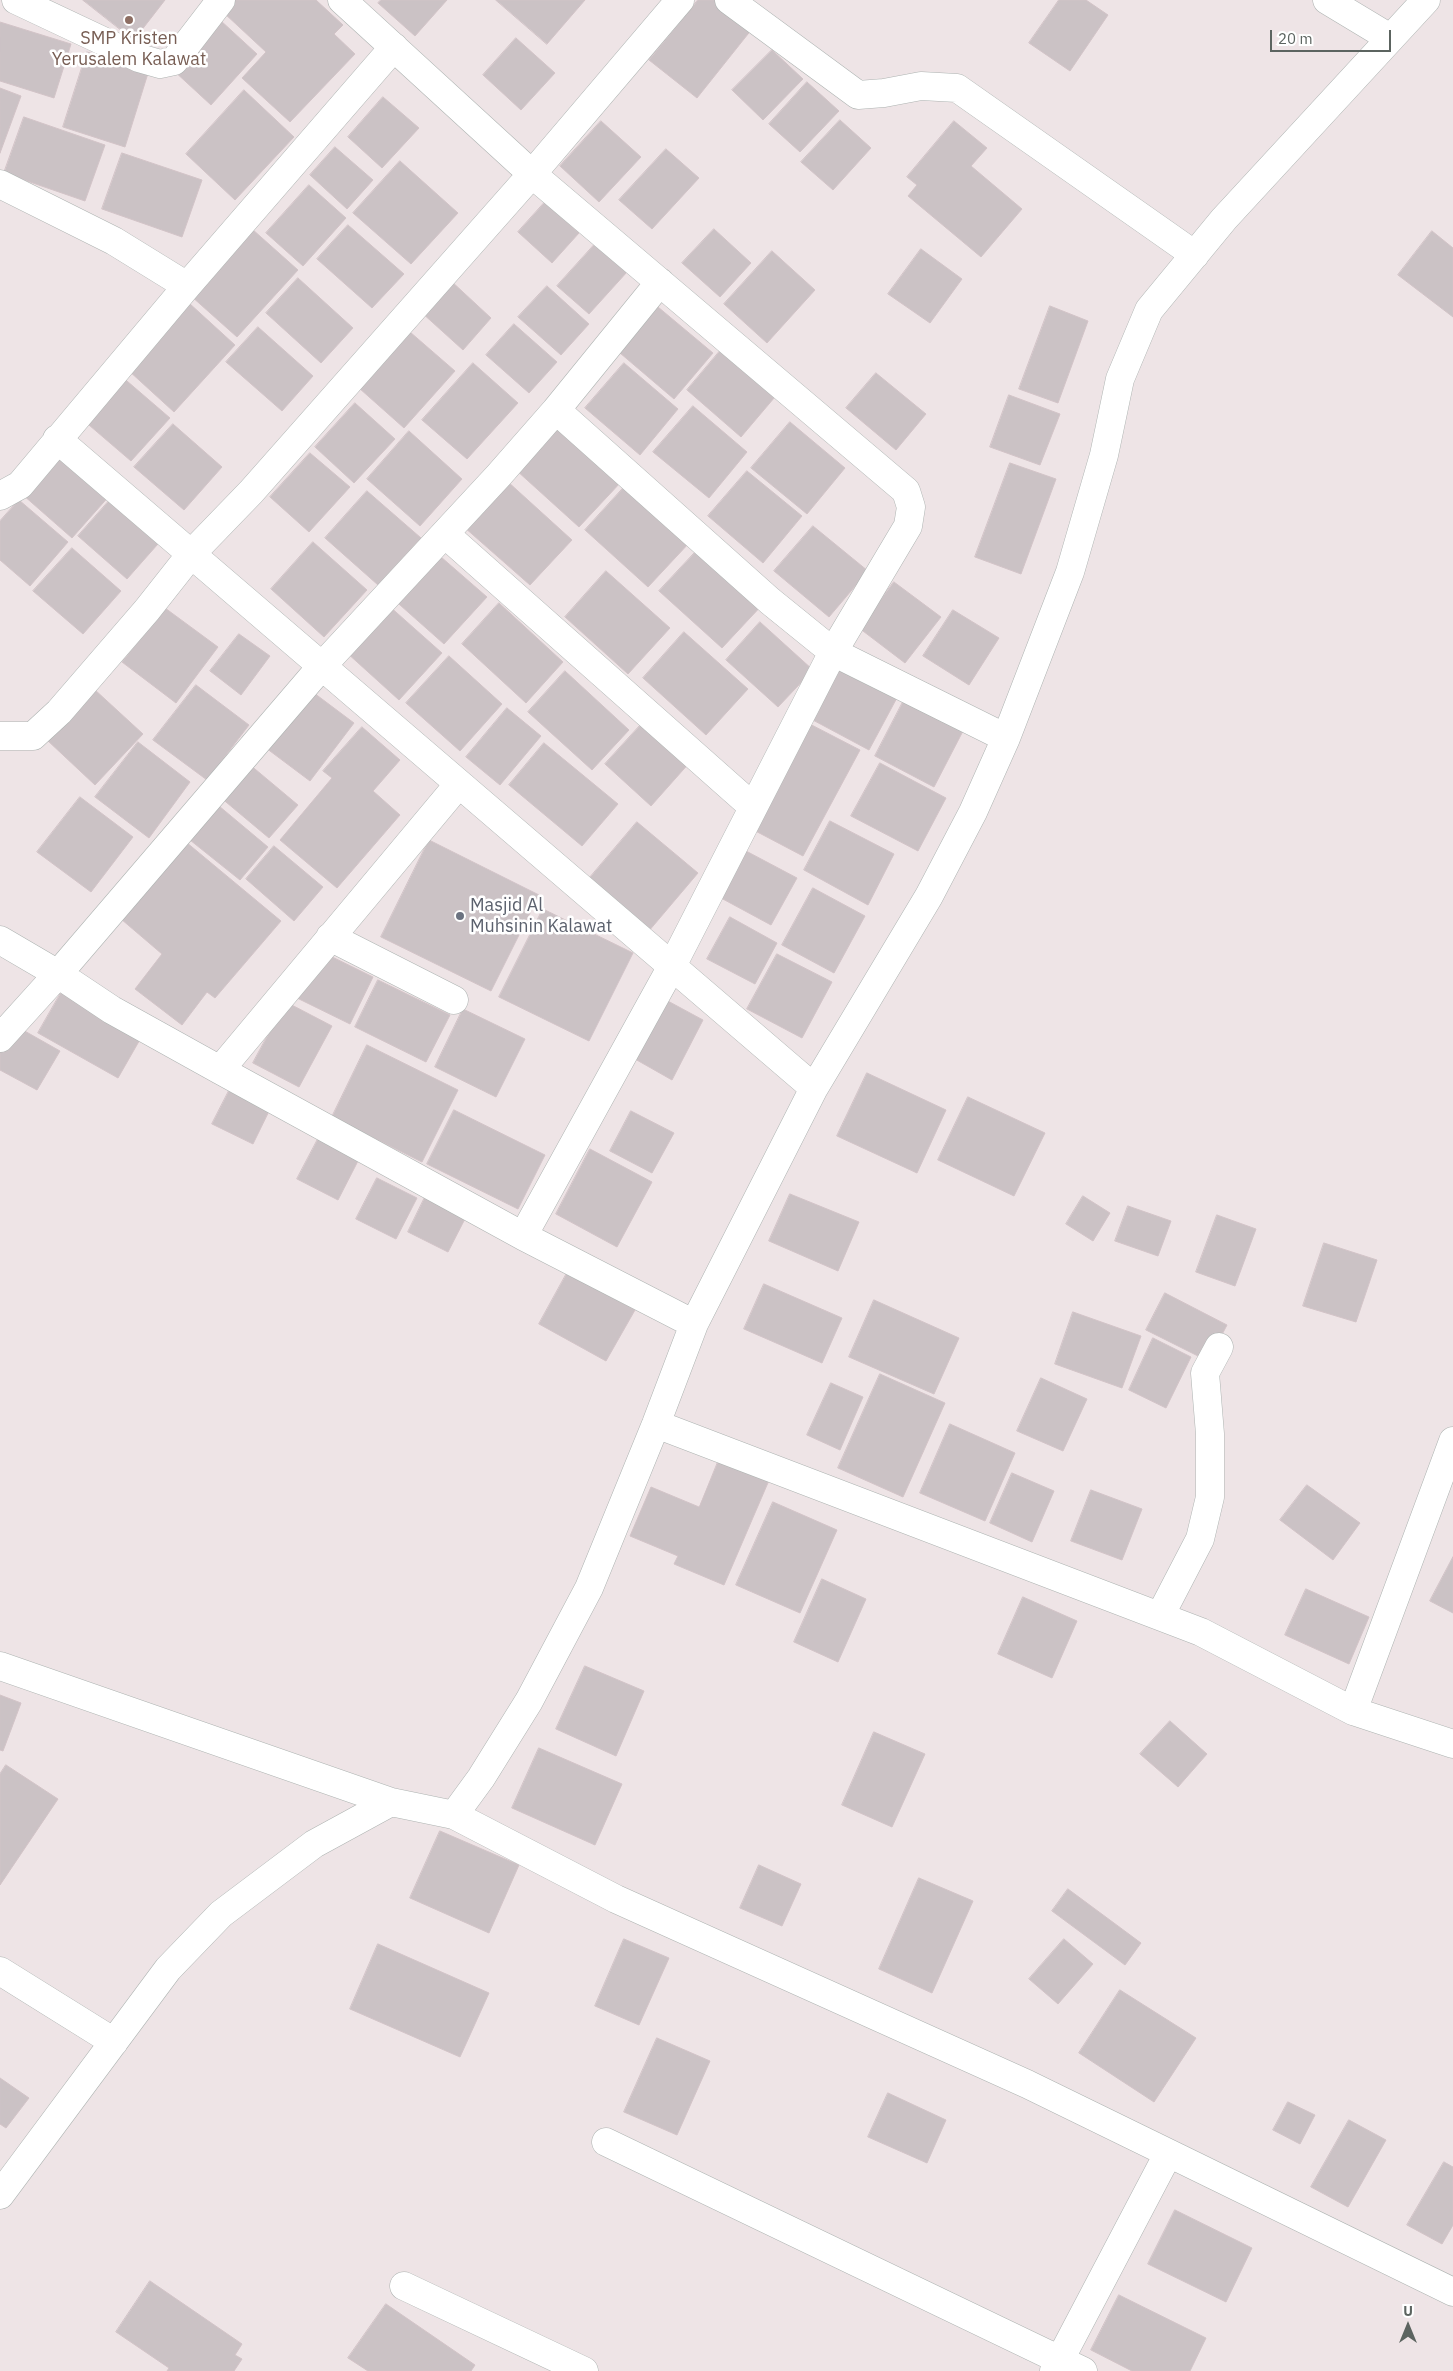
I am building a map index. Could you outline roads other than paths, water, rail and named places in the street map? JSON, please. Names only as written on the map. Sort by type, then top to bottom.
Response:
[{"type":"street","points":[[16,0],[138,58],[160,64],[174,61],[221,0]]},
{"type":"street","points":[[342,0],[532,174],[906,492],[911,507],[908,526],[833,652],[672,966],[522,1236]]},
{"type":"street","points":[[0,736],[33,736],[59,712],[147,610],[192,553],[250,492],[532,174],[680,0]]},
{"type":"street","points":[[729,0],[858,95],[884,93],[921,86],[957,88],[1195,256]]},
{"type":"street","points":[[1327,0],[1390,38]]},
{"type":"street","points":[[454,1814],[481,1778],[529,1700],[589,1588],[656,1424],[694,1324],[814,1088],[930,896],[973,812],[1006,738],[1070,572],[1104,455],[1120,379],[1150,310],[1224,219],[1426,0]]},
{"type":"street","points":[[0,496],[20,485],[187,286],[394,47]]},
{"type":"street","points":[[0,184],[114,241],[187,286]]},
{"type":"street","points":[[0,1038],[58,974],[321,667],[445,534],[556,410],[660,282]]},
{"type":"street","points":[[556,410],[770,601],[833,652],[1006,738]]},
{"type":"street","points":[[57,439],[814,1088]]},
{"type":"street","points":[[445,534],[753,807]]},
{"type":"street","points":[[220,1070],[458,784]]},
{"type":"street","points":[[330,937],[454,1000]]},
{"type":"street","points":[[0,940],[58,974],[112,1010],[220,1070],[522,1236],[694,1324]]},
{"type":"street","points":[[1160,1616],[1200,1539],[1210,1497],[1210,1434],[1206,1373],[1219,1347]]},
{"type":"street","points":[[656,1424],[1201,1632],[1353,1711],[1453,1744]]},
{"type":"street","points":[[1353,1711],[1453,1441]]},
{"type":"street","points":[[0,1666],[391,1802],[454,1814],[616,1899],[1027,2084],[1453,2292]]},
{"type":"street","points":[[0,2195],[168,1969],[221,1914],[314,1844],[391,1802]]},
{"type":"street","points":[[0,1971],[114,2042]]},
{"type":"street","points":[[606,2142],[1065,2367],[1168,2154]]},
{"type":"street","points":[[404,2286],[584,2371]]},
{"type":"place","name":"SMP Kristen Yerusalem Kalawat","points":[[129,20]]},
{"type":"place","name":"Masjid Al Muhsinin Kalawat","points":[[460,916]]}]
